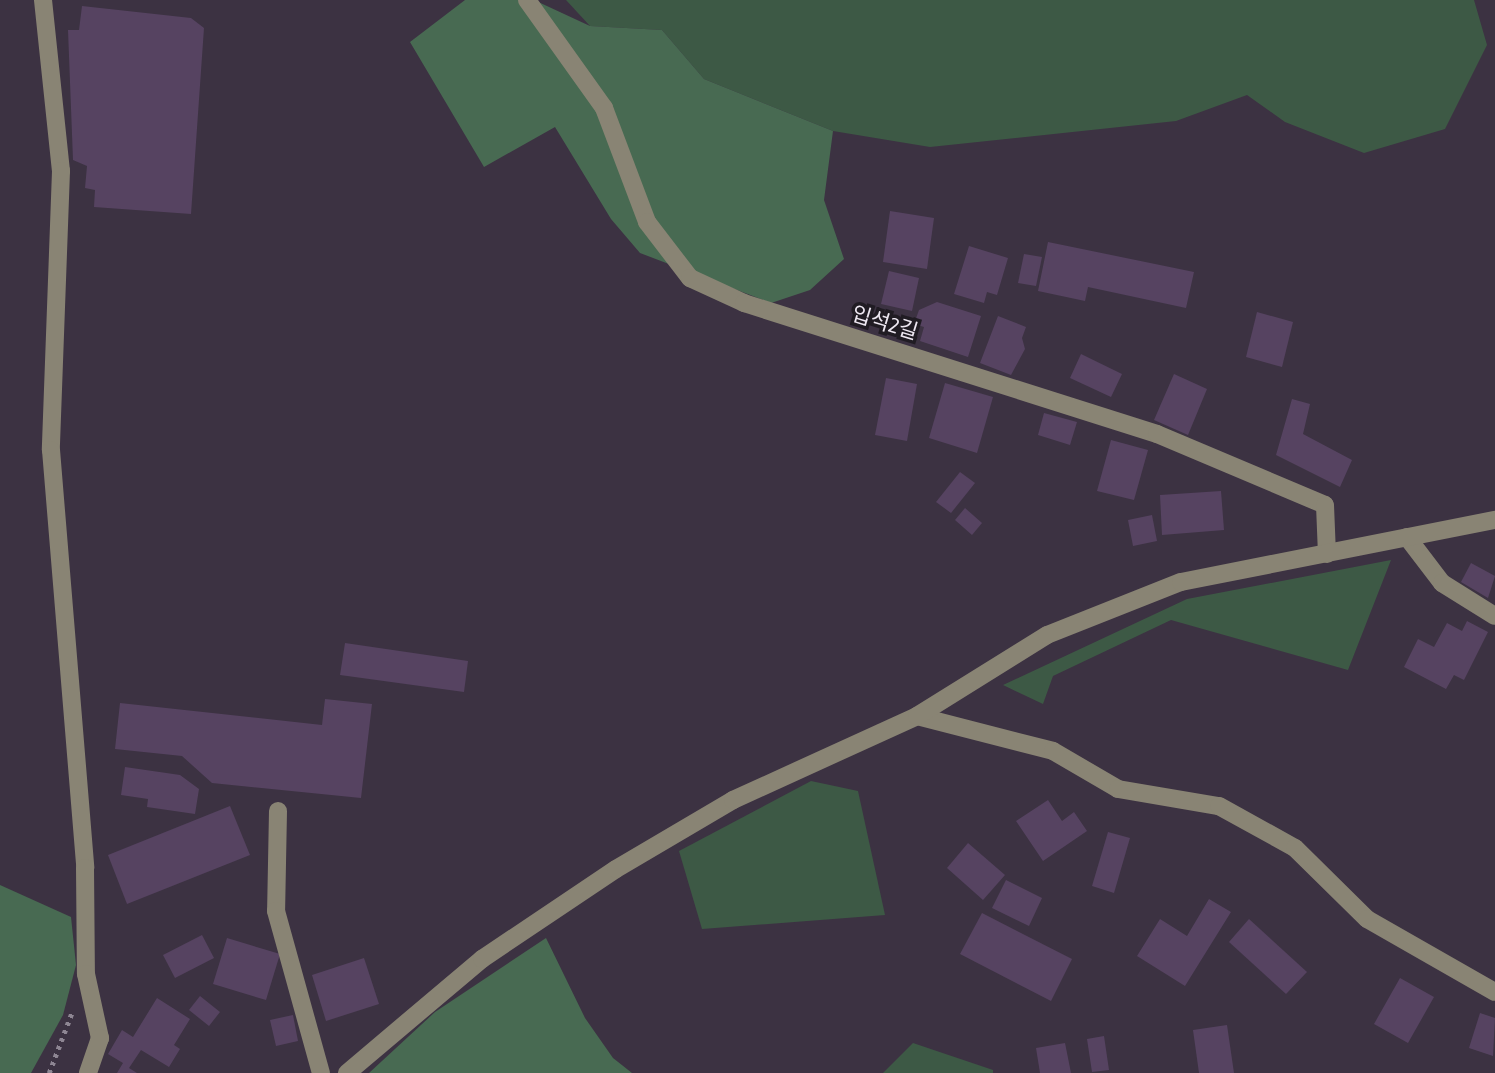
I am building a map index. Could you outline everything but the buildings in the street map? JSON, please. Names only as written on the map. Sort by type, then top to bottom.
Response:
[{"type":"street","points":[[43,0],[61,171],[51,450],[85,868],[86,974],[100,1038],[88,1073]]},
{"type":"street","name":"입석2길","points":[[527,0],[604,108],[647,222],[690,278],[744,303],[1157,434],[1325,505],[1327,554]]},
{"type":"street","points":[[347,1073],[482,959],[616,869],[733,800],[917,716],[1047,635],[1169,587],[1495,520]]},
{"type":"street","points":[[1407,537],[1442,583],[1495,616]]},
{"type":"street","points":[[917,716],[1053,751],[1118,789],[1219,806],[1295,848],[1367,919],[1495,992]]},
{"type":"street","points":[[278,811],[276,911],[321,1073]]},
{"type":"path","points":[[49,1073],[86,974]]},
{"type":"green space","points":[[465,0],[534,0],[590,26],[662,30],[704,79],[833,131],[824,200],[844,259],[810,290],[771,303],[640,253],[611,219],[555,127],[484,167],[410,42]]},
{"type":"green space","points":[[566,0],[1474,0],[1487,45],[1445,129],[1364,153],[1285,122],[1247,95],[1176,121],[930,147],[833,131],[704,79],[662,30],[590,26]]},
{"type":"green space","points":[[1391,560],[1348,670],[1171,620],[1053,676],[1043,704],[1003,685],[1187,599]]},
{"type":"green space","points":[[811,781],[858,791],[885,915],[702,929],[679,851]]},
{"type":"green space","points":[[0,885],[71,917],[76,965],[63,1015],[31,1073],[0,1073]]},
{"type":"green space","points":[[546,938],[585,1018],[613,1058],[632,1073],[369,1073],[435,1012]]},
{"type":"green space","points":[[913,1043],[993,1070],[993,1073],[883,1073]]}]
